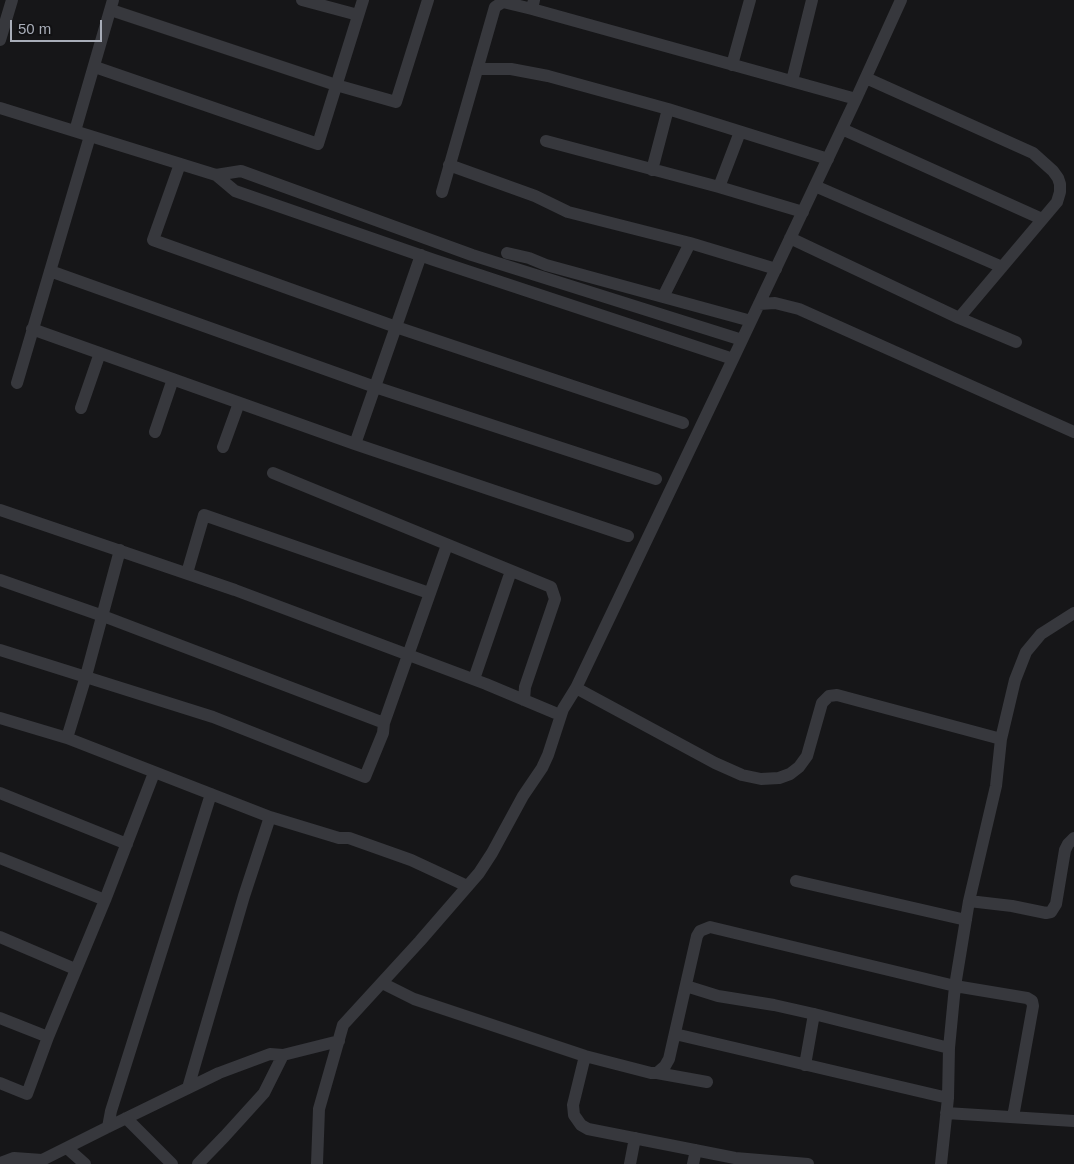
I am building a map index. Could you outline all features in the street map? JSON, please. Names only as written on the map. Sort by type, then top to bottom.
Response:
[{"type":"street","points":[[0,40],[12,0]]},
{"type":"street","points":[[302,0],[358,16]]},
{"type":"street","points":[[94,67],[318,144],[363,0]]},
{"type":"street","points":[[75,131],[112,5],[336,85],[396,102],[428,0]]},
{"type":"street","points":[[732,65],[750,0]]},
{"type":"street","points":[[792,81],[812,0]]},
{"type":"street","points":[[317,1164],[319,1109],[344,1025],[467,886],[492,853],[523,796],[542,768],[548,755],[560,715],[576,688],[776,269],[866,78],[900,0]]},
{"type":"street","points":[[442,192],[495,7],[503,2],[533,4],[732,65],[856,99]]},
{"type":"street","points":[[477,69],[511,69],[530,72],[668,109],[828,158]]},
{"type":"street","points":[[866,78],[1033,153],[1053,171],[1060,184],[1057,202],[959,318]]},
{"type":"street","points":[[0,108],[216,175],[235,191],[733,359]]},
{"type":"street","points":[[652,170],[668,109]]},
{"type":"street","points":[[842,129],[1042,219]]},
{"type":"street","points":[[719,187],[740,132]]},
{"type":"street","points":[[17,384],[90,136]]},
{"type":"street","points":[[546,141],[719,187],[803,212]]},
{"type":"street","points":[[180,164],[153,240],[396,327],[683,423]]},
{"type":"street","points":[[449,165],[535,196],[568,212],[690,243],[776,269]]},
{"type":"street","points":[[216,175],[241,171],[472,255],[742,340]]},
{"type":"street","points":[[815,186],[1002,267]]},
{"type":"street","points":[[790,238],[959,318],[1016,342]]},
{"type":"street","points":[[662,297],[690,243]]},
{"type":"street","points":[[507,252],[546,265],[751,321]]},
{"type":"street","points":[[355,444],[421,255]]},
{"type":"street","points":[[50,271],[375,387],[656,479]]},
{"type":"street","points":[[759,304],[775,303],[800,309],[1074,432]]},
{"type":"street","points":[[32,329],[355,444],[628,536]]},
{"type":"street","points":[[81,408],[100,353]]},
{"type":"street","points":[[154,432],[173,379]]},
{"type":"street","points":[[224,447],[239,402]]},
{"type":"street","points":[[273,473],[551,587],[555,599],[525,687],[524,700]]},
{"type":"street","points":[[0,510],[187,573],[474,679],[560,715]]},
{"type":"street","points":[[187,573],[204,515],[429,593]]},
{"type":"street","points":[[0,650],[213,717],[365,777],[383,732],[384,723],[447,545]]},
{"type":"street","points":[[67,738],[103,616],[120,550]]},
{"type":"street","points":[[474,679],[511,571]]},
{"type":"street","points":[[0,580],[103,616],[384,723]]},
{"type":"street","points":[[941,1164],[948,1098],[949,1048],[955,986],[969,901],[996,786],[1001,739],[1015,680],[1026,652],[1040,634],[1074,613]]},
{"type":"street","points":[[576,688],[715,763],[742,775],[761,779],[779,778],[790,774],[799,767],[807,756],[822,703],[829,696],[837,694],[1001,739]]},
{"type":"street","points":[[0,718],[67,738],[270,817],[339,838],[349,838],[410,860],[467,886]]},
{"type":"street","points":[[0,1084],[27,1094],[154,773]]},
{"type":"street","points":[[0,793],[127,844]]},
{"type":"street","points":[[108,1127],[111,1111],[211,794]]},
{"type":"street","points":[[188,1088],[244,896],[270,817]]},
{"type":"street","points":[[969,901],[1003,904],[1046,913],[1051,912],[1056,904],[1065,850],[1074,838]]},
{"type":"street","points":[[0,858],[105,900]]},
{"type":"street","points":[[796,881],[966,920]]},
{"type":"street","points":[[657,1073],[665,1066],[669,1059],[697,936],[700,931],[710,927],[955,986],[1027,998],[1032,1001],[1033,1006],[1013,1117]]},
{"type":"street","points":[[0,937],[76,969]]},
{"type":"street","points":[[382,983],[414,999],[585,1056],[651,1073],[707,1082]]},
{"type":"street","points":[[686,986],[718,996],[738,998],[814,1014],[949,1048]]},
{"type":"street","points":[[805,1065],[814,1014]]},
{"type":"street","points":[[0,1018],[48,1037]]},
{"type":"street","points":[[675,1034],[948,1098]]},
{"type":"street","points":[[0,1162],[14,1158],[40,1162],[219,1073],[270,1054],[283,1055],[339,1041]]},
{"type":"street","points":[[198,1164],[264,1092],[283,1055]]},
{"type":"street","points":[[585,1056],[573,1105],[574,1115],[581,1126],[735,1158],[808,1164]]},
{"type":"street","points":[[946,1113],[1074,1121]]},
{"type":"street","points":[[126,1118],[172,1164]]},
{"type":"street","points":[[630,1164],[636,1138]]},
{"type":"street","points":[[67,1148],[86,1164]]},
{"type":"street","points":[[693,1164],[696,1150]]}]
